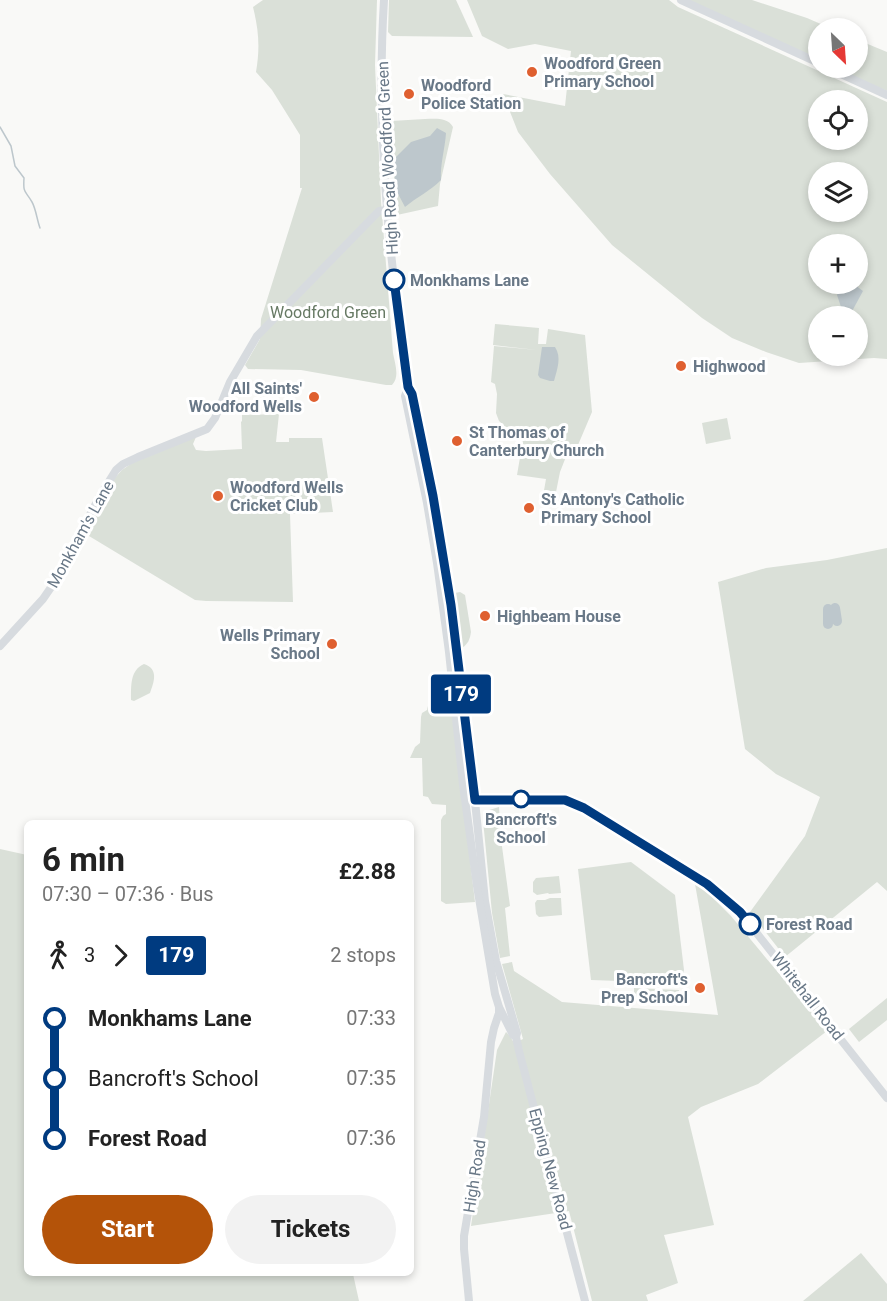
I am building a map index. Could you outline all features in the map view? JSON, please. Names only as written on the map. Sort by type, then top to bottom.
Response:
[{"type":"main road","name":"High Road Woodford Green","points":[[384,0],[382,84],[386,210],[400,337],[451,605],[479,904],[499,1007]]},
{"type":"main road","points":[[681,0],[808,58]]},
{"type":"main road","points":[[850,78],[887,95]]},
{"type":"main road","name":"High Road Woodford Green","points":[[470,800],[496,961],[510,1011]]},
{"type":"main road","name":"Whitehall Road","points":[[470,800],[565,800],[584,808],[707,884],[740,912],[887,1098]]},
{"type":"main road","name":"Epping New Road","points":[[499,1007],[516,1037]]},
{"type":"main road","name":"High Road","points":[[469,1301],[464,1236],[484,1117],[492,1035],[499,1007]]},
{"type":"main road","name":"Epping New Road","points":[[510,1011],[585,1301]]},
{"type":"main road","name":"High Road","points":[[490,1051],[510,1011]]},
{"type":"street","name":"Monkham's Lane","points":[[0,646],[49,591],[116,470],[138,457],[207,429],[215,418],[230,382],[257,336],[379,211],[386,210]]},
{"type":"green space","name":"Woodford Green","points":[[263,0],[377,0],[375,65],[381,201],[396,370],[396,378],[392,385],[301,370],[248,369],[245,365],[260,339],[261,319],[302,188],[300,188],[300,135],[272,90],[256,72],[258,40],[253,7]]},
{"type":"green space","points":[[389,0],[456,0],[473,37],[392,36],[388,32]]},
{"type":"green space","points":[[467,0],[669,0],[678,7],[808,66],[808,78],[834,78],[861,90],[808,90],[808,150],[868,150],[868,93],[887,102],[887,359],[868,358],[868,306],[808,306],[808,362],[799,363],[732,338],[702,318],[612,245],[550,174],[518,132],[503,94],[565,106],[571,51],[535,44],[508,49],[482,36]]},
{"type":"green space","points":[[687,0],[752,0],[808,18],[808,55]]},
{"type":"green space","points":[[868,44],[887,52],[887,91],[857,78],[868,78]]},
{"type":"green space","points":[[444,120],[453,127],[440,184],[438,206],[397,215],[391,121]]},
{"type":"green space","points":[[495,324],[539,328],[538,344],[546,344],[548,329],[585,335],[592,412],[578,445],[571,444],[560,472],[555,497],[543,496],[546,479],[517,475],[523,440],[514,436],[499,421],[496,413],[495,384],[491,382],[494,346],[537,350],[493,345]]},
{"type":"green space","name":"Woodford Wells Cricket Club","points":[[279,414],[276,442],[289,442],[289,438],[322,438],[333,512],[290,514],[293,602],[195,600],[84,533],[112,481],[132,463],[196,437],[193,444],[196,450],[242,449],[242,415]]},
{"type":"green space","points":[[727,418],[731,439],[706,444],[702,423]]},
{"type":"green space","points":[[887,548],[887,891],[877,882],[785,957],[750,912],[805,836],[820,797],[776,774],[745,749],[718,582],[766,568],[827,560]]},
{"type":"green space","points":[[460,592],[465,595],[471,632],[466,645],[462,648],[460,647],[455,593]]},
{"type":"green space","points":[[144,664],[154,672],[153,685],[150,693],[134,701],[131,700],[132,679],[136,670]]},
{"type":"green space","points":[[436,699],[451,700],[475,902],[446,904],[441,901],[441,820],[446,814],[446,805],[432,804],[428,797],[423,796],[422,758],[410,758],[415,747],[420,743],[422,713]]},
{"type":"green space","points":[[499,807],[510,906],[505,908],[510,956],[500,958],[492,913],[483,820],[486,811]]},
{"type":"green space","points":[[0,849],[24,854],[24,1276],[353,1276],[359,1301],[0,1301]]},
{"type":"green space","points":[[631,862],[675,895],[684,970],[681,979],[676,983],[591,980],[578,869]]},
{"type":"green space","points":[[559,876],[561,893],[537,895],[533,892],[533,882],[536,878]]},
{"type":"green space","points":[[695,884],[731,916],[827,1031],[758,1084],[701,1107],[688,1117],[714,1225],[664,1235],[678,1283],[646,1295],[648,1301],[592,1301],[569,1211],[471,1226],[497,1050],[506,1032],[514,1043],[523,1039],[502,964],[512,962],[514,971],[562,1002],[718,1015]]},
{"type":"green space","points":[[561,898],[562,915],[539,917],[536,914],[535,903],[537,900]]},
{"type":"green space","points":[[634,988],[679,990],[678,1004],[634,1002]]},
{"type":"green space","points":[[887,998],[887,1020],[859,1042],[849,1029]]},
{"type":"green space","points":[[861,1253],[887,1284],[887,1301],[803,1301]]},
{"type":"shaded area","points":[[437,128],[446,133],[441,180],[405,207],[396,190],[393,160],[411,142],[430,136]]},
{"type":"shaded area","points":[[861,294],[855,306],[841,306],[837,295]]},
{"type":"shaded area","points":[[542,347],[555,347],[557,351],[558,364],[554,381],[540,378],[538,375]]},
{"type":"waterway","points":[[0,127],[11,146],[15,166],[24,178],[24,189],[33,205],[40,228]]},
{"type":"waterway","points":[[835,608],[837,621]]},
{"type":"waterway","points":[[828,609],[828,624]]},
{"type":"bus line","name":"179","points":[[394,280],[408,387],[412,394],[433,496],[451,605],[460,693],[475,800],[565,800],[584,808],[707,884],[740,912],[750,924]]},
{"type":"place","name":"Woodford Green Primary School","points":[[532,72]]},
{"type":"place","name":"Woodford Police Station","points":[[409,94]]},
{"type":"place","name":"Monkhams Lane","points":[[394,280]]},
{"type":"place","name":"Highwood","points":[[681,366]]},
{"type":"place","name":"All Saints' Woodford Wells","points":[[314,397]]},
{"type":"place","name":"St Thomas of Canterbury Church","points":[[457,441]]},
{"type":"place","name":"Woodford Wells Cricket Club","points":[[218,496]]},
{"type":"place","name":"St Antony's Catholic Primary School","points":[[529,508]]},
{"type":"place","name":"Highbeam House","points":[[485,616]]},
{"type":"place","name":"Wells Primary School","points":[[332,644]]},
{"type":"place","name":"Bancroft's School","points":[[521,799]]},
{"type":"place","name":"Forest Road","points":[[750,924]]},
{"type":"place","name":"Bancroft's Prep School","points":[[700,988]]}]
